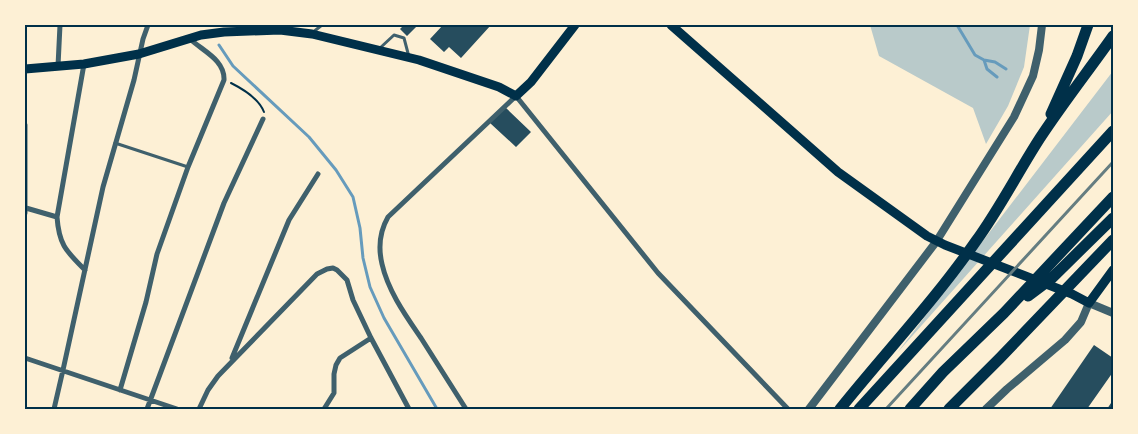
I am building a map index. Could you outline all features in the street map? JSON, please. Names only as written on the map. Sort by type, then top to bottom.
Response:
[{"type":"highway","points":[[1040,139],[1077,56],[1088,25]]},
{"type":"highway","points":[[840,409],[879,360],[948,280],[997,209],[1040,139],[1113,36]]},
{"type":"highway","points":[[859,409],[1113,130]]},
{"type":"highway","points":[[910,409],[943,372],[1004,314],[1113,196]]},
{"type":"highway","points":[[1004,314],[1052,278],[1113,218]]},
{"type":"highway","points":[[949,409],[1113,240]]},
{"type":"main road","points":[[25,69],[84,64],[139,54],[201,35],[224,32],[280,30],[312,34],[410,57],[500,87],[516,96],[531,82],[575,25]]},
{"type":"main road","points":[[671,25],[838,172],[941,244],[1072,294],[1089,303],[1113,270]]},
{"type":"street","points":[[58,67],[60,25]]},
{"type":"street","points":[[54,409],[103,187],[148,25]]},
{"type":"street","points":[[809,409],[941,244],[1020,106],[1030,85],[1036,64],[1042,25]]},
{"type":"street","points":[[120,390],[146,302],[157,254],[188,167],[224,80],[225,73],[222,66],[190,39]]},
{"type":"street","points":[[84,64],[57,217],[58,236],[68,253],[85,270]]},
{"type":"street","points":[[466,409],[392,291],[382,264],[379,240],[382,227],[388,217],[516,96],[658,273],[788,409]]},
{"type":"street","points":[[147,409],[224,203],[263,119]]},
{"type":"street","points":[[25,125],[25,211],[57,217]]},
{"type":"street","points":[[230,363],[289,220],[318,174]]},
{"type":"street","points":[[199,409],[208,390],[230,363],[317,274],[327,269],[337,270],[347,280],[353,300],[371,338],[409,409]]},
{"type":"street","points":[[986,409],[1070,334],[1081,322],[1089,303],[1113,313]]},
{"type":"street","points":[[324,409],[334,393],[334,374],[340,358],[371,338]]},
{"type":"street","points":[[25,358],[177,409]]},
{"type":"lane","points":[[312,34],[322,25]]},
{"type":"lane","points":[[377,50],[394,35],[404,38],[410,57]]},
{"type":"lane","points":[[115,143],[188,167]]},
{"type":"path","points":[[224,80],[246,92],[257,102],[264,110],[263,119]]},
{"type":"shaded area","points":[[870,25],[1030,25],[1024,67],[1008,106],[986,144],[973,108],[879,56]]},
{"type":"shaded area","points":[[1113,71],[1113,111],[897,353]]},
{"type":"building","points":[[404,25],[418,25],[407,36],[400,29]]},
{"type":"building","points":[[443,25],[491,25],[461,58],[449,47],[444,52],[430,39]]},
{"type":"building","points":[[505,107],[531,132],[516,147],[490,123]]},
{"type":"building","points":[[1094,345],[1113,358],[1113,372],[1087,409],[1050,409]]},
{"type":"building","points":[[1113,400],[1113,409],[1107,409]]},
{"type":"waterway","points":[[957,25],[975,55],[984,60],[995,62],[1006,69]]},
{"type":"waterway","points":[[219,45],[233,66],[309,137],[336,170],[353,197],[370,287],[384,318],[437,409]]},
{"type":"waterway","points":[[984,60],[987,69],[997,77]]},
{"type":"railway","points":[[886,409],[1113,162]]}]
